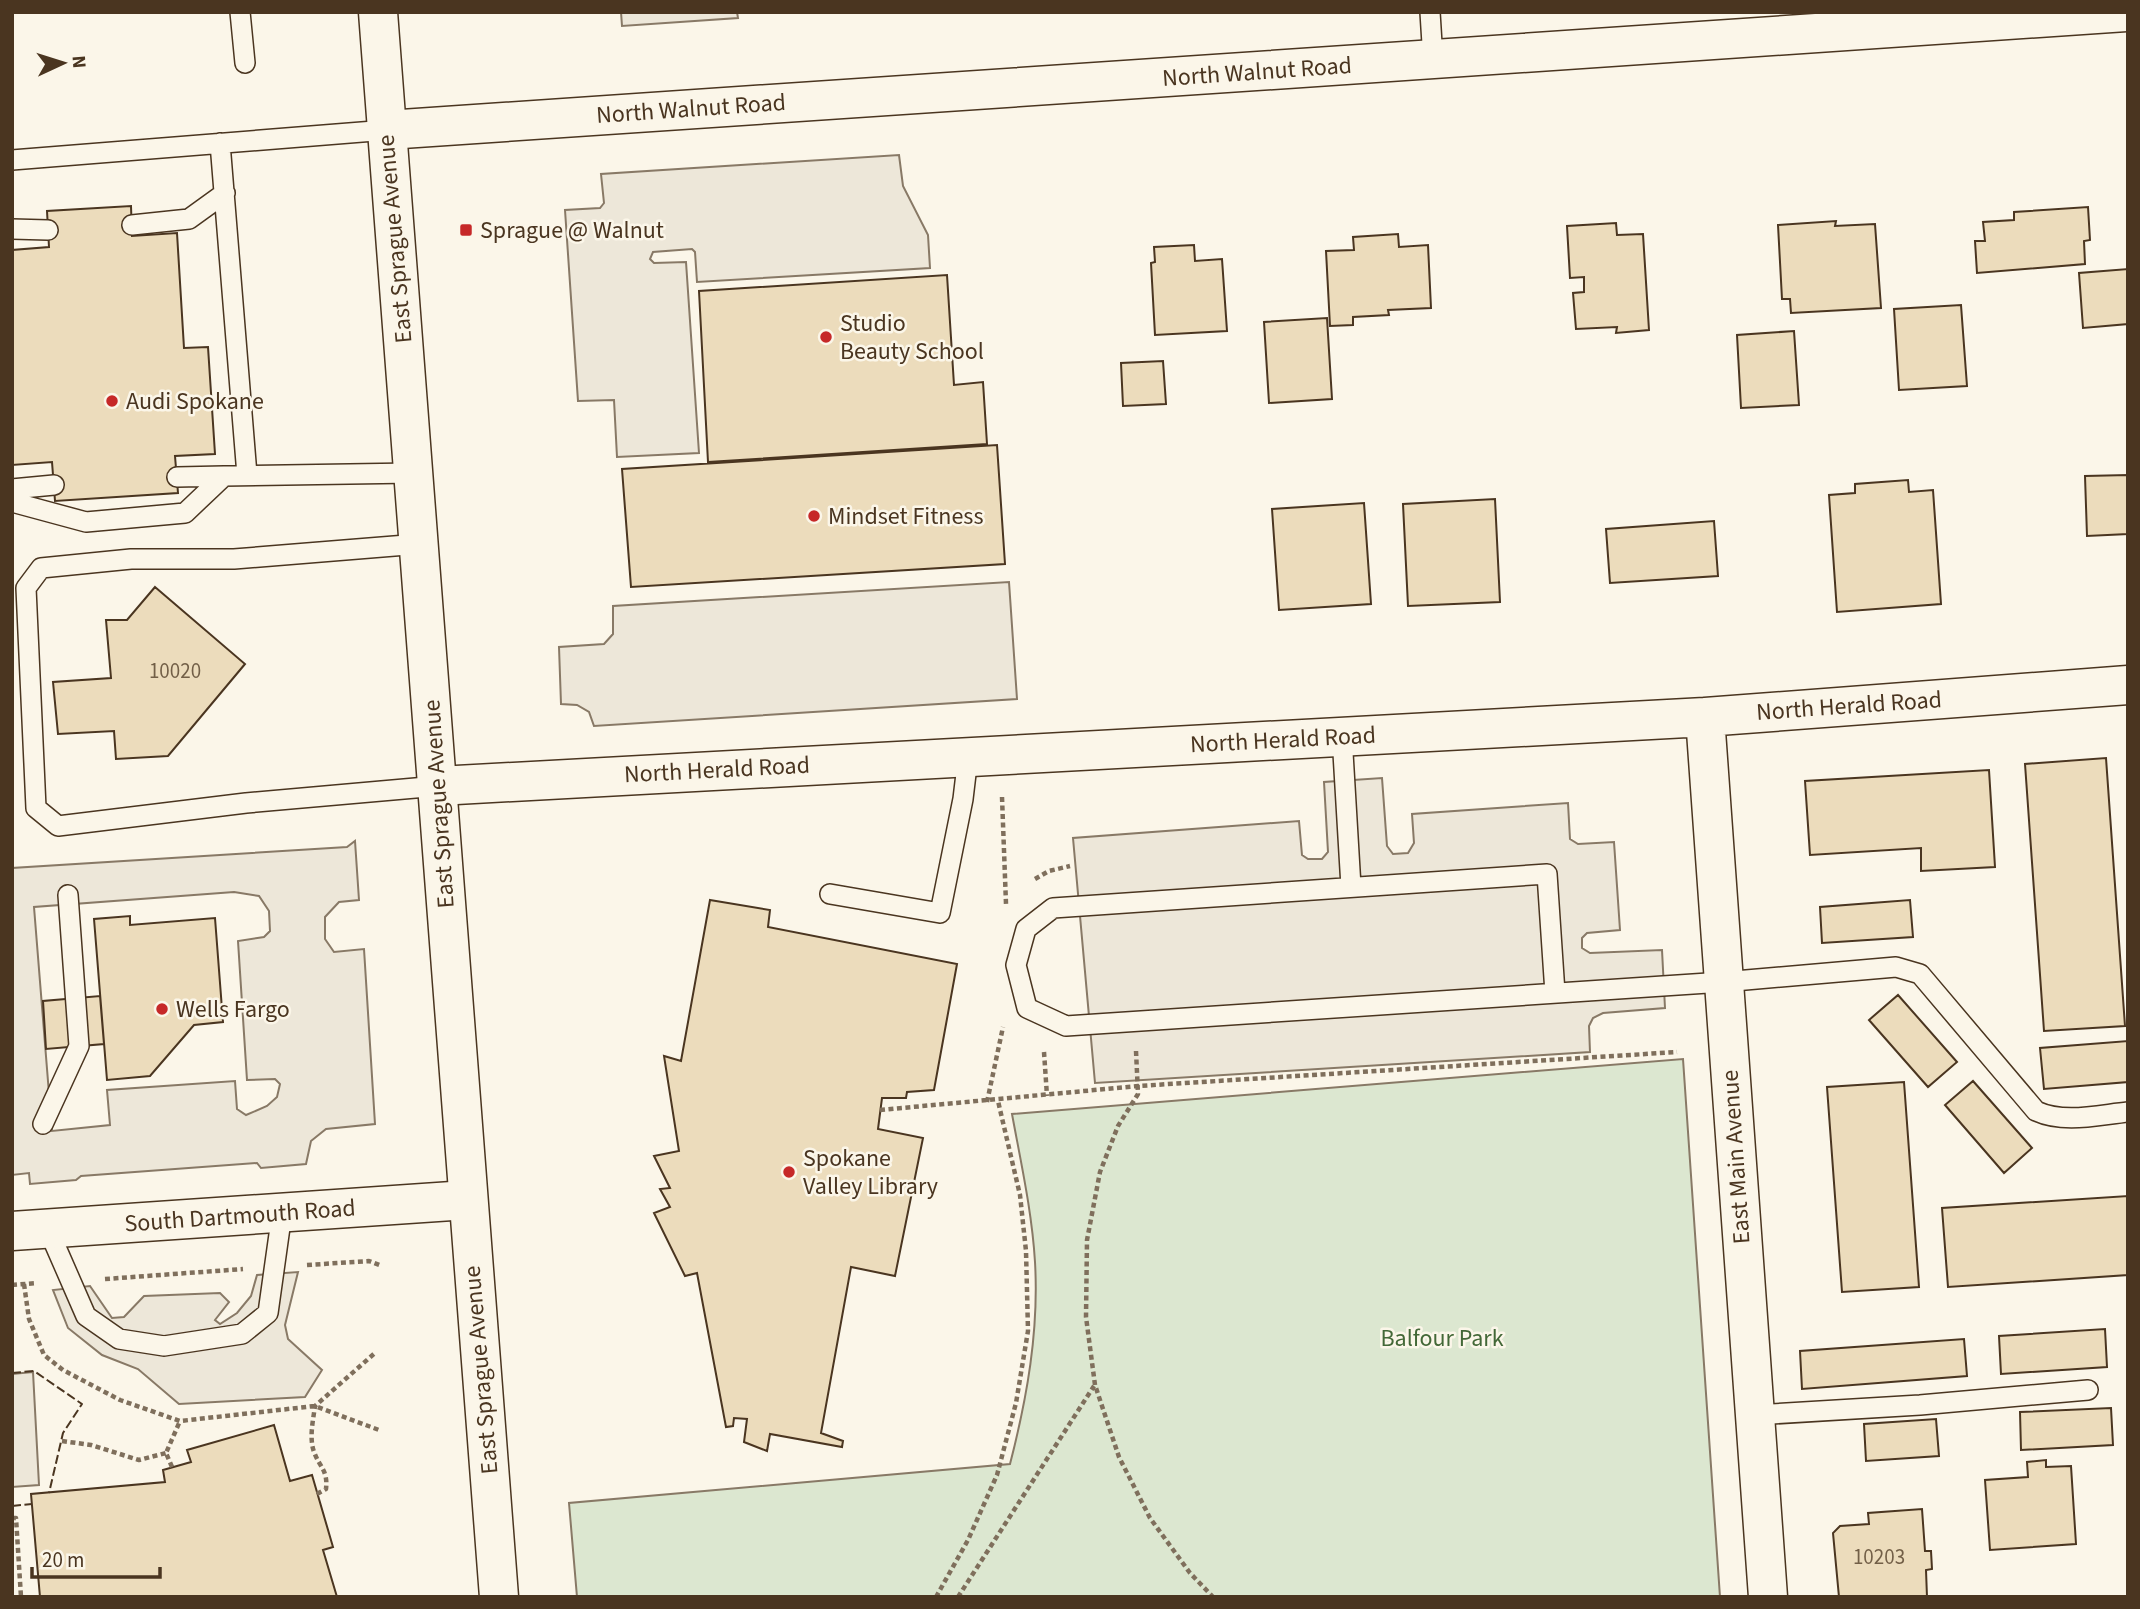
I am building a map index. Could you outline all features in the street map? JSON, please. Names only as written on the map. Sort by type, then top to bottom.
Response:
[{"type":"street","name":"East Sprague Avenue","points":[[378,12],[499,1597]]},
{"type":"street","name":"North Walnut Road","points":[[387,130],[2126,12]]},
{"type":"street","name":"North Herald Road","points":[[438,786],[1705,717],[2128,685]]},
{"type":"street","name":"East Main Avenue","points":[[1705,717],[1768,1597]]},
{"type":"street","name":"South Dartmouth Road","points":[[30,1230],[467,1200]]},
{"type":"lane","points":[[240,12],[245,63]]},
{"type":"lane","points":[[1430,12],[1433,60]]},
{"type":"lane","points":[[12,160],[387,130]]},
{"type":"lane","points":[[220,143],[247,475]]},
{"type":"lane","points":[[132,225],[189,219],[225,193]]},
{"type":"lane","points":[[12,229],[48,230]]},
{"type":"lane","points":[[177,477],[414,473]]},
{"type":"lane","points":[[12,502],[86,522],[185,513],[224,476]]},
{"type":"lane","points":[[12,489],[54,485]]},
{"type":"lane","points":[[419,544],[234,559],[131,559],[41,568],[26,588],[36,808],[58,826],[260,802],[438,786]]},
{"type":"lane","points":[[1342,736],[1351,887]]},
{"type":"lane","points":[[830,894],[940,913],[963,799],[968,757]]},
{"type":"lane","points":[[1555,993],[1547,874],[1053,908],[1026,929],[1016,965],[1027,1008],[1066,1027],[1723,982],[1896,967],[1920,974],[2036,1111],[2047,1116],[2068,1118],[2128,1112]]},
{"type":"lane","points":[[43,1124],[79,1046],[68,895]]},
{"type":"lane","points":[[30,1230],[71,1281],[86,1316],[118,1339],[164,1346],[242,1334],[268,1313],[282,1213]]},
{"type":"lane","points":[[1755,1415],[1920,1405],[2088,1390]]},
{"type":"path","points":[[1002,796],[1006,905]]},
{"type":"path","points":[[987,1101],[1006,1012],[1027,1008]]},
{"type":"path","points":[[1134,1022],[1138,1094],[1118,1126],[1100,1172],[1087,1240],[1086,1317],[1095,1385],[1119,1457],[1150,1518],[1190,1573],[1213,1597]]},
{"type":"path","points":[[1044,1044],[1047,1096]]},
{"type":"path","points":[[880,1110],[1138,1086],[1676,1052]]},
{"type":"path","points":[[936,1597],[968,1541],[997,1475],[1016,1403],[1028,1331],[1026,1251],[1020,1195],[998,1101]]},
{"type":"path","points":[[12,1285],[369,1261],[382,1266]]},
{"type":"path","points":[[24,1284],[29,1320],[44,1355],[63,1370],[120,1400],[180,1421],[315,1406],[379,1430]]},
{"type":"path","points":[[317,1494],[326,1489],[328,1476],[314,1451],[312,1432],[315,1406],[376,1352]]},
{"type":"path","points":[[958,1597],[1095,1385]]},
{"type":"path","points":[[172,1467],[166,1453],[180,1421]]},
{"type":"path","points":[[62,1441],[91,1445],[139,1460],[166,1453]]},
{"type":"path","points":[[12,1518],[16,1518],[21,1597]]},
{"type":"green space","name":"Balfour Park","points":[[1683,1059],[1720,1597],[577,1597],[569,1503],[1010,1464],[1030,1364],[1036,1288],[1026,1188],[1012,1114]]},
{"type":"shaded area","points":[[621,12],[737,12],[738,18],[622,26]]},
{"type":"shaded area","points":[[899,155],[903,186],[928,235],[930,268],[697,282],[695,252],[692,249],[653,252],[650,259],[654,263],[686,262],[699,453],[617,457],[614,400],[578,401],[565,210],[600,208],[604,203],[601,174]]},
{"type":"shaded area","points":[[1009,582],[1017,699],[594,726],[589,712],[577,705],[561,704],[559,647],[604,644],[613,634],[613,606]]},
{"type":"shaded area","points":[[1382,778],[1387,846],[1393,854],[1408,853],[1414,843],[1412,814],[1568,803],[1570,839],[1578,844],[1614,842],[1620,930],[1587,933],[1582,938],[1582,948],[1590,953],[1662,950],[1665,1008],[1603,1013],[1593,1018],[1589,1026],[1590,1052],[1095,1083],[1073,838],[1299,821],[1302,855],[1308,859],[1322,859],[1328,852],[1324,782]]},
{"type":"shaded area","points":[[355,841],[359,900],[339,902],[325,917],[325,939],[334,952],[364,949],[375,1124],[326,1129],[311,1141],[306,1164],[261,1168],[257,1163],[81,1176],[76,1180],[30,1184],[29,1173],[12,1175],[12,868],[347,847]],"holes":[[[234,892],[259,896],[269,911],[270,931],[264,937],[238,941],[247,1080],[275,1079],[280,1084],[277,1097],[267,1106],[246,1115],[237,1109],[235,1081],[107,1090],[110,1125],[52,1131],[34,907]]]},
{"type":"shaded area","points":[[298,1272],[285,1325],[288,1339],[322,1370],[305,1397],[179,1404],[138,1369],[102,1355],[68,1328],[53,1290],[90,1286],[112,1318],[124,1317],[144,1296],[220,1293],[229,1302],[215,1320],[220,1324],[237,1313],[251,1296],[257,1275]]},
{"type":"shaded area","points":[[33,1372],[39,1485],[12,1487],[12,1374]]},
{"type":"building","name":"Audi Spokane","points":[[131,206],[132,236],[177,233],[184,348],[208,347],[215,454],[175,456],[178,493],[55,501],[52,462],[12,465],[12,250],[49,247],[47,211]]},
{"type":"building","points":[[2088,207],[2090,240],[2084,241],[2085,264],[1977,273],[1975,241],[1985,241],[1983,222],[2014,220],[2014,212]]},
{"type":"building","points":[[1836,221],[1835,226],[1875,224],[1881,308],[1791,313],[1790,299],[1782,299],[1778,225]]},
{"type":"building","points":[[1616,223],[1617,235],[1643,234],[1649,330],[1616,333],[1617,327],[1576,329],[1573,293],[1584,292],[1584,277],[1570,278],[1567,226]]},
{"type":"building","points":[[1398,234],[1399,247],[1428,245],[1431,308],[1388,310],[1389,315],[1353,317],[1353,325],[1330,326],[1326,251],[1354,250],[1353,237]]},
{"type":"building","points":[[1194,245],[1195,261],[1222,259],[1227,331],[1155,335],[1151,263],[1155,262],[1154,247]]},
{"type":"building","points":[[2128,269],[2128,324],[2083,328],[2079,273]]},
{"type":"building","name":"Studio Beauty School","points":[[947,275],[954,385],[983,382],[987,444],[708,462],[699,291]]},
{"type":"building","points":[[1961,305],[1967,386],[1899,390],[1894,309]]},
{"type":"building","points":[[1327,318],[1332,399],[1269,403],[1264,322]]},
{"type":"building","points":[[1794,331],[1799,405],[1741,408],[1737,335]]},
{"type":"building","points":[[1163,361],[1166,404],[1123,406],[1121,363]]},
{"type":"building","name":"Mindset Fitness","points":[[997,445],[1005,564],[631,587],[622,469]]},
{"type":"building","points":[[2128,475],[2128,534],[2087,536],[2085,476]]},
{"type":"building","points":[[1908,480],[1909,492],[1933,490],[1941,604],[1837,612],[1829,495],[1855,493],[1855,484]]},
{"type":"building","points":[[1495,499],[1500,602],[1408,606],[1403,504]]},
{"type":"building","points":[[1364,503],[1371,604],[1279,610],[1272,509]]},
{"type":"building","points":[[1714,521],[1718,576],[1610,583],[1606,529]]},
{"type":"building","points":[[155,587],[245,664],[168,756],[116,759],[114,731],[58,734],[53,682],[111,678],[106,620],[127,620]]},
{"type":"building","points":[[2106,758],[2125,1026],[2044,1031],[2025,764]]},
{"type":"building","points":[[1989,770],[1995,867],[1921,871],[1921,848],[1810,855],[1805,781]]},
{"type":"building","name":"Spokane Valley Library","points":[[710,900],[770,910],[768,927],[957,964],[934,1090],[907,1092],[906,1098],[882,1098],[878,1129],[923,1138],[895,1276],[851,1267],[821,1433],[843,1441],[842,1447],[770,1434],[767,1451],[744,1442],[747,1419],[734,1418],[733,1426],[726,1427],[697,1273],[685,1276],[654,1213],[670,1207],[660,1189],[670,1188],[654,1156],[679,1151],[664,1056],[681,1061]]},
{"type":"building","points":[[1910,900],[1913,937],[1822,943],[1820,907]]},
{"type":"building","name":"Wells Fargo","points":[[130,916],[130,925],[215,918],[223,1022],[194,1025],[150,1076],[107,1080],[94,919]]},
{"type":"building","points":[[1898,995],[1957,1062],[1928,1087],[1869,1020]]},
{"type":"building","points":[[100,996],[104,1044],[46,1049],[43,1001]]},
{"type":"building","points":[[2128,1041],[2128,1082],[2044,1089],[2040,1048]]},
{"type":"building","points":[[1973,1081],[2032,1148],[2004,1173],[1945,1105]]},
{"type":"building","points":[[1904,1082],[1919,1287],[1842,1292],[1827,1087]]},
{"type":"building","points":[[2128,1196],[2128,1275],[1948,1287],[1942,1208]]},
{"type":"building","points":[[2105,1329],[2107,1367],[2001,1374],[1999,1336]]},
{"type":"building","points":[[1964,1339],[1967,1376],[1802,1389],[1800,1351]]},
{"type":"building","points":[[2111,1408],[2113,1445],[2021,1450],[2020,1412]]},
{"type":"building","points":[[1936,1419],[1939,1456],[1866,1461],[1864,1424]]},
{"type":"building","points":[[274,1425],[290,1481],[312,1475],[333,1547],[323,1550],[337,1597],[40,1597],[31,1494],[165,1482],[163,1470],[191,1462],[187,1450]]},
{"type":"building","points":[[2046,1460],[2046,1467],[2071,1466],[2076,1544],[1990,1550],[1985,1480],[2028,1477],[2027,1462]]},
{"type":"building","points":[[1922,1509],[1925,1551],[1931,1551],[1932,1569],[1926,1570],[1927,1597],[1839,1597],[1833,1533],[1840,1526],[1869,1524],[1868,1513]]},
{"type":"fence","points":[[12,1373],[34,1371],[82,1404],[63,1433],[49,1493]]},
{"type":"fence","points":[[12,1506],[32,1504]]},
{"type":"place","name":"Sprague @ Walnut","points":[[466,230]]},
{"type":"place","name":"Studio Beauty School","points":[[826,337]]},
{"type":"place","name":"Audi Spokane","points":[[112,401]]},
{"type":"place","name":"Mindset Fitness","points":[[814,516]]},
{"type":"place","name":"Wells Fargo","points":[[162,1009]]},
{"type":"place","name":"Spokane Valley Library","points":[[789,1172]]}]
